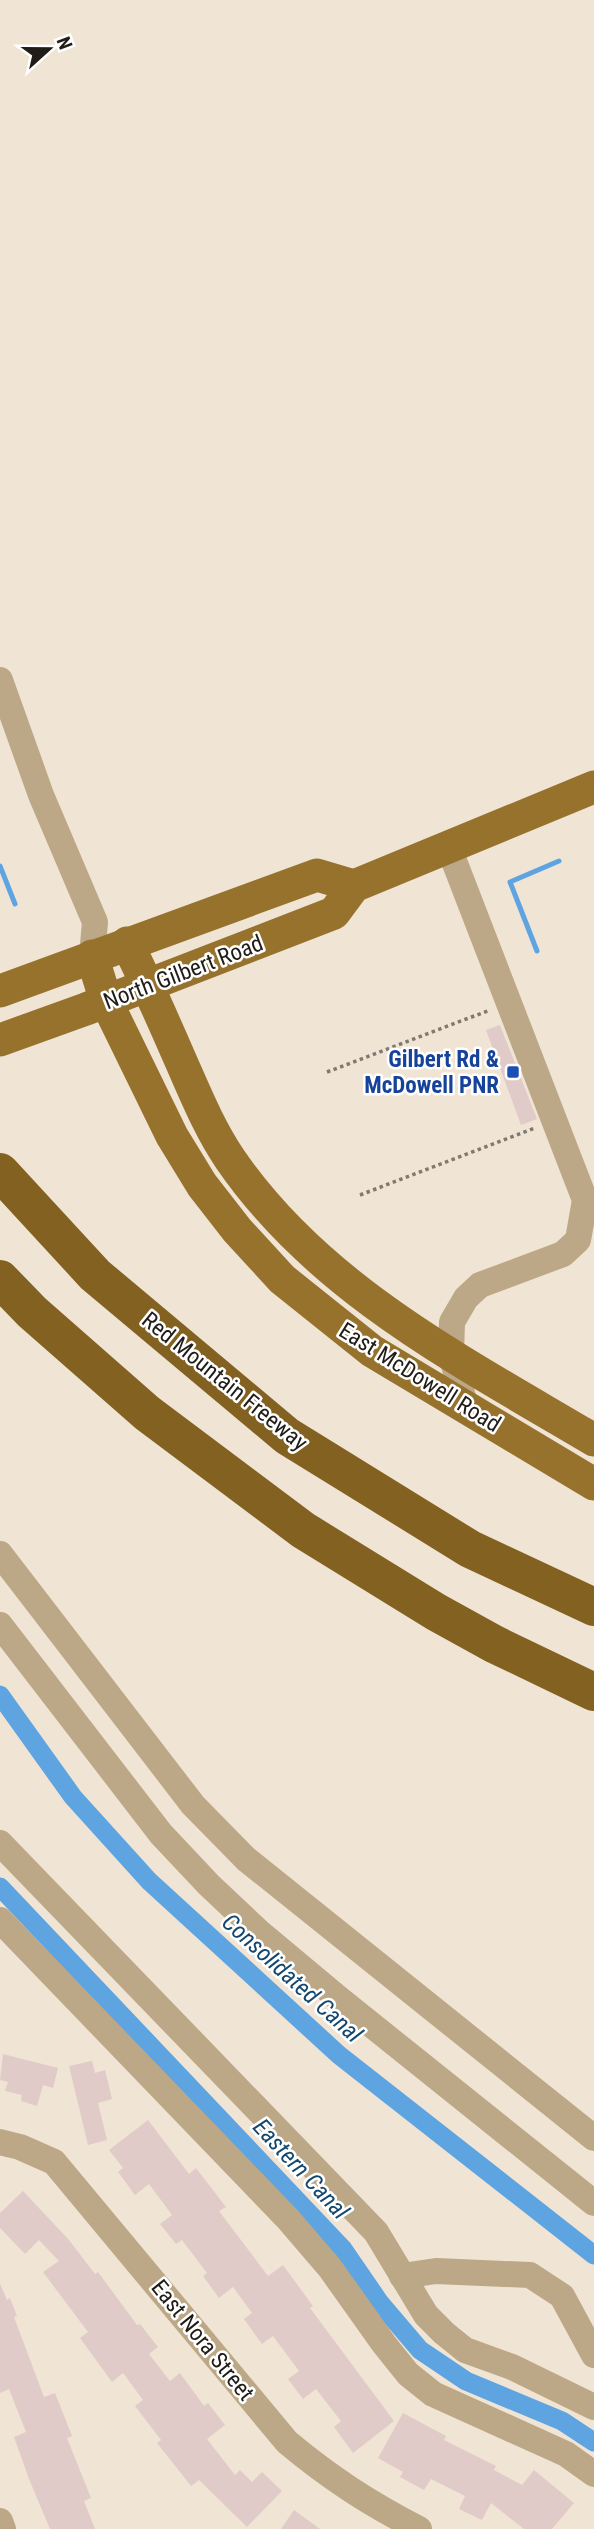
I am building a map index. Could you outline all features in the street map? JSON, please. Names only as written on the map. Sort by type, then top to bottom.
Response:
[{"type":"highway","name":"Red Mountain Freeway","points":[[0,1172],[95,1275],[287,1436],[470,1549],[594,1607]]},
{"type":"highway","points":[[0,1279],[32,1312],[147,1413],[303,1530],[436,1612],[494,1644],[594,1692]]},
{"type":"main road","points":[[354,886],[594,787]]},
{"type":"main road","name":"North Gilbert Road","points":[[0,990],[317,875],[354,886],[334,913],[0,1040]]},
{"type":"main road","name":"East McDowell Road","points":[[127,943],[205,1115],[229,1157],[262,1202],[288,1230],[395,1319],[594,1440]]},
{"type":"main road","name":"East McDowell Road","points":[[92,956],[106,1001],[172,1136],[202,1185],[237,1230],[282,1279],[373,1351],[594,1484]]},
{"type":"street","name":"East McDowell Road","points":[[0,680],[41,795],[95,922],[92,956]]},
{"type":"street","points":[[449,848],[585,1200],[578,1240],[564,1254],[480,1285],[466,1298],[452,1322],[452,1355],[466,1408]]},
{"type":"street","points":[[95,922],[127,943]]},
{"type":"street","points":[[0,1554],[193,1805],[221,1835],[257,1867],[594,2138]]},
{"type":"street","points":[[0,1625],[161,1834],[209,1885],[259,1932],[338,1998],[594,2203]]},
{"type":"street","points":[[0,1843],[376,2232],[426,2315],[465,2350],[512,2367],[594,2407]]},
{"type":"street","points":[[0,1920],[288,2219],[330,2268],[408,2374],[433,2393],[566,2454],[594,2474]]},
{"type":"street","name":"East Nora Street","points":[[0,2142],[20,2147],[54,2162],[287,2442],[318,2469],[369,2503],[419,2529]]},
{"type":"street","points":[[402,2276],[436,2271],[530,2275],[562,2296],[594,2355]]},
{"type":"street","points":[[0,2521],[3,2529]]},
{"type":"path","points":[[327,1072],[508,1003]]},
{"type":"path","points":[[360,1195],[554,1121]]},
{"type":"building","points":[[500,1025],[537,1119],[521,1125],[486,1030]]},
{"type":"building","points":[[3,2054],[58,2068],[53,2088],[43,2085],[37,2106],[21,2101],[22,2095],[5,2091],[8,2082],[0,2080]]},
{"type":"building","points":[[92,2061],[95,2073],[105,2070],[112,2099],[98,2103],[107,2140],[88,2145],[69,2066]]},
{"type":"building","points":[[148,2120],[189,2174],[196,2168],[226,2207],[219,2211],[268,2276],[283,2265],[313,2306],[310,2308],[394,2421],[353,2453],[334,2427],[341,2421],[316,2389],[303,2399],[288,2379],[299,2371],[273,2336],[262,2344],[244,2319],[252,2313],[233,2287],[219,2298],[203,2276],[207,2273],[182,2240],[176,2244],[160,2224],[172,2215],[149,2184],[135,2195],[118,2172],[123,2168],[109,2150]]},
{"type":"building","points":[[23,2191],[69,2240],[95,2274],[98,2272],[137,2325],[140,2324],[158,2347],[149,2354],[170,2381],[180,2373],[204,2406],[208,2403],[225,2425],[207,2439],[235,2475],[240,2470],[252,2482],[262,2472],[282,2491],[247,2527],[199,2480],[191,2486],[157,2443],[161,2440],[135,2406],[143,2400],[123,2373],[112,2382],[80,2338],[88,2332],[43,2272],[59,2261],[39,2240],[25,2254],[0,2228],[0,2213]]},
{"type":"building","points":[[0,2284],[7,2300],[10,2298],[17,2316],[14,2317],[44,2397],[55,2393],[72,2436],[67,2438],[91,2498],[84,2501],[95,2529],[50,2529],[29,2479],[14,2437],[26,2432],[9,2389],[0,2393]]},
{"type":"building","points":[[403,2413],[446,2436],[444,2440],[496,2466],[494,2470],[522,2485],[534,2470],[574,2503],[552,2529],[524,2529],[491,2503],[482,2520],[459,2509],[465,2496],[431,2479],[424,2490],[400,2477],[403,2472],[378,2458]]},
{"type":"building","points":[[294,2510],[320,2529],[281,2529]]},
{"type":"waterway","points":[[537,951],[510,882],[559,861]]},
{"type":"waterway","points":[[0,866],[15,904]]},
{"type":"waterway","name":"Consolidated Canal","points":[[0,1695],[73,1797],[149,1881],[339,2055],[594,2255]]},
{"type":"waterway","name":"Eastern Canal","points":[[0,1887],[343,2249],[380,2303],[420,2350],[466,2381],[562,2421],[594,2442]]},
{"type":"place","name":"Gilbert Rd & McDowell PNR","points":[[513,1072]]}]
